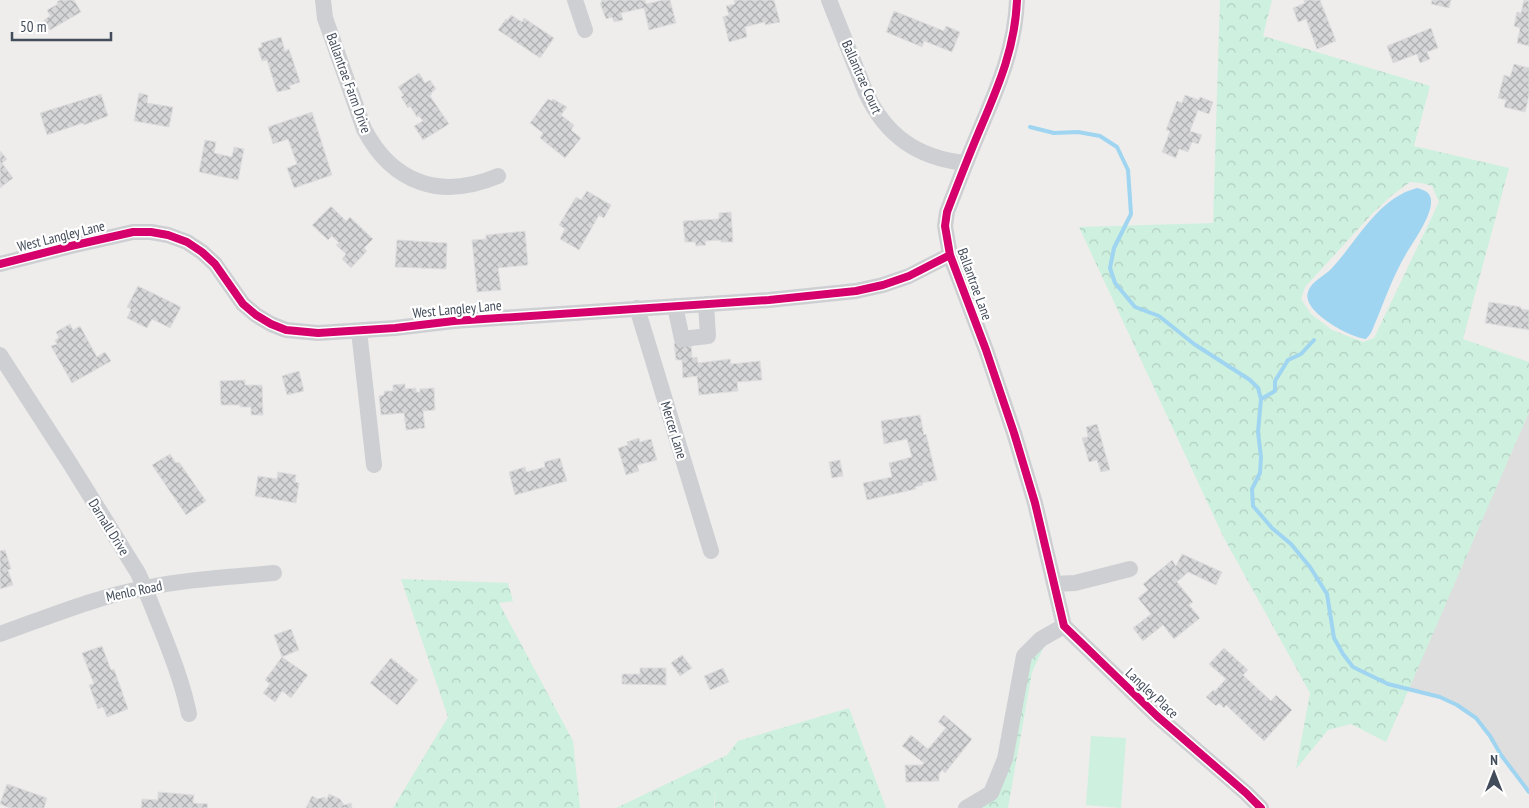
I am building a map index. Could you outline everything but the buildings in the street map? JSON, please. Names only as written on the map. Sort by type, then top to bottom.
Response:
[{"type":"street","name":"Ballantrae Farm Drive","points":[[323,0],[326,18],[364,129],[372,144],[383,158],[396,170],[411,178],[427,184],[445,187],[463,187],[481,183],[498,176]]},
{"type":"street","points":[[576,0],[585,30]]},
{"type":"street","name":"Ballantrae Court","points":[[829,0],[869,99],[882,121],[896,136],[912,147],[947,161],[965,163]]},
{"type":"street","name":"Ballantrae Lane","points":[[1018,0],[1011,47],[1003,75],[965,163],[947,212],[945,232],[950,256],[986,350],[1036,502],[1053,581]]},
{"type":"street","name":"West Langley Lane","points":[[0,264],[133,232],[151,232],[168,235],[187,242],[202,252],[215,264],[242,304],[256,315],[286,330],[304,333],[358,331],[454,321],[706,304],[856,291],[884,285],[909,276],[950,256]]},
{"type":"street","points":[[674,306],[682,338],[708,336],[706,304]]},
{"type":"street","name":"Mercer Lane","points":[[637,308],[711,551]]},
{"type":"street","points":[[358,331],[374,466]]},
{"type":"street","name":"Darnall Drive","points":[[0,355],[71,465],[145,588],[178,670],[190,714]]},
{"type":"street","points":[[966,808],[991,793],[1005,759],[1024,656],[1041,639],[1064,626],[1053,581],[1075,583],[1130,569]]},
{"type":"street","name":"Menlo Road","points":[[0,634],[102,598],[145,588],[191,580],[274,573]]},
{"type":"street","name":"Langley Place","points":[[1064,626],[1157,716],[1261,808]]},
{"type":"shaded area","points":[[1529,412],[1529,792],[1476,718],[1457,705],[1440,697],[1408,689]]},
{"type":"green space","points":[[1220,0],[1272,0],[1263,36],[1430,86],[1414,146],[1509,168],[1463,339],[1529,362],[1529,412],[1386,742],[1351,724],[1328,730],[1296,769],[1310,693],[1224,538],[1079,227],[1213,223]],"holes":[[[1410,182],[1432,186],[1439,202],[1374,338],[1363,342],[1332,330],[1311,314],[1301,299],[1305,287],[1391,196]]]},
{"type":"green space","points":[[401,579],[508,583],[513,601],[499,603],[573,741],[580,808],[393,808],[448,717]]},
{"type":"green space","points":[[1049,636],[1032,672],[1008,808],[968,808],[992,791],[1025,663]]},
{"type":"green space","points":[[849,708],[886,808],[715,808],[714,790],[714,808],[616,808],[727,755],[738,741]]},
{"type":"green space","points":[[1091,736],[1126,738],[1121,808],[1086,805]]},
{"type":"water","points":[[1417,188],[1429,194],[1431,200],[1430,210],[1396,273],[1371,333],[1366,339],[1358,337],[1328,322],[1312,307],[1308,299],[1310,288],[1342,257],[1380,210],[1403,193]]},
{"type":"waterway","points":[[1030,127],[1054,133],[1078,132],[1100,136],[1117,147],[1128,170],[1131,214],[1114,248],[1110,268],[1115,283],[1135,307],[1159,316],[1194,344],[1250,380],[1258,388],[1261,399],[1258,432],[1261,457],[1260,473],[1252,489],[1253,506],[1272,528],[1291,544],[1310,567],[1327,594],[1334,638],[1343,654],[1353,667],[1388,684],[1440,697],[1457,705],[1476,718],[1529,792]]},
{"type":"waterway","points":[[1261,399],[1275,391],[1275,381],[1288,360],[1301,354],[1314,340]]},
{"type":"cycle path","points":[[1017,0],[1013,36],[1004,69],[947,212],[945,226],[950,255],[986,350],[1014,433],[1035,503],[1064,626],[1157,716],[1261,808]]},
{"type":"cycle path","points":[[0,264],[133,232],[151,232],[168,235],[187,242],[202,252],[215,264],[243,304],[256,315],[286,330],[318,333],[395,328],[454,321],[769,300],[856,291],[883,285],[909,276],[950,255]]}]
